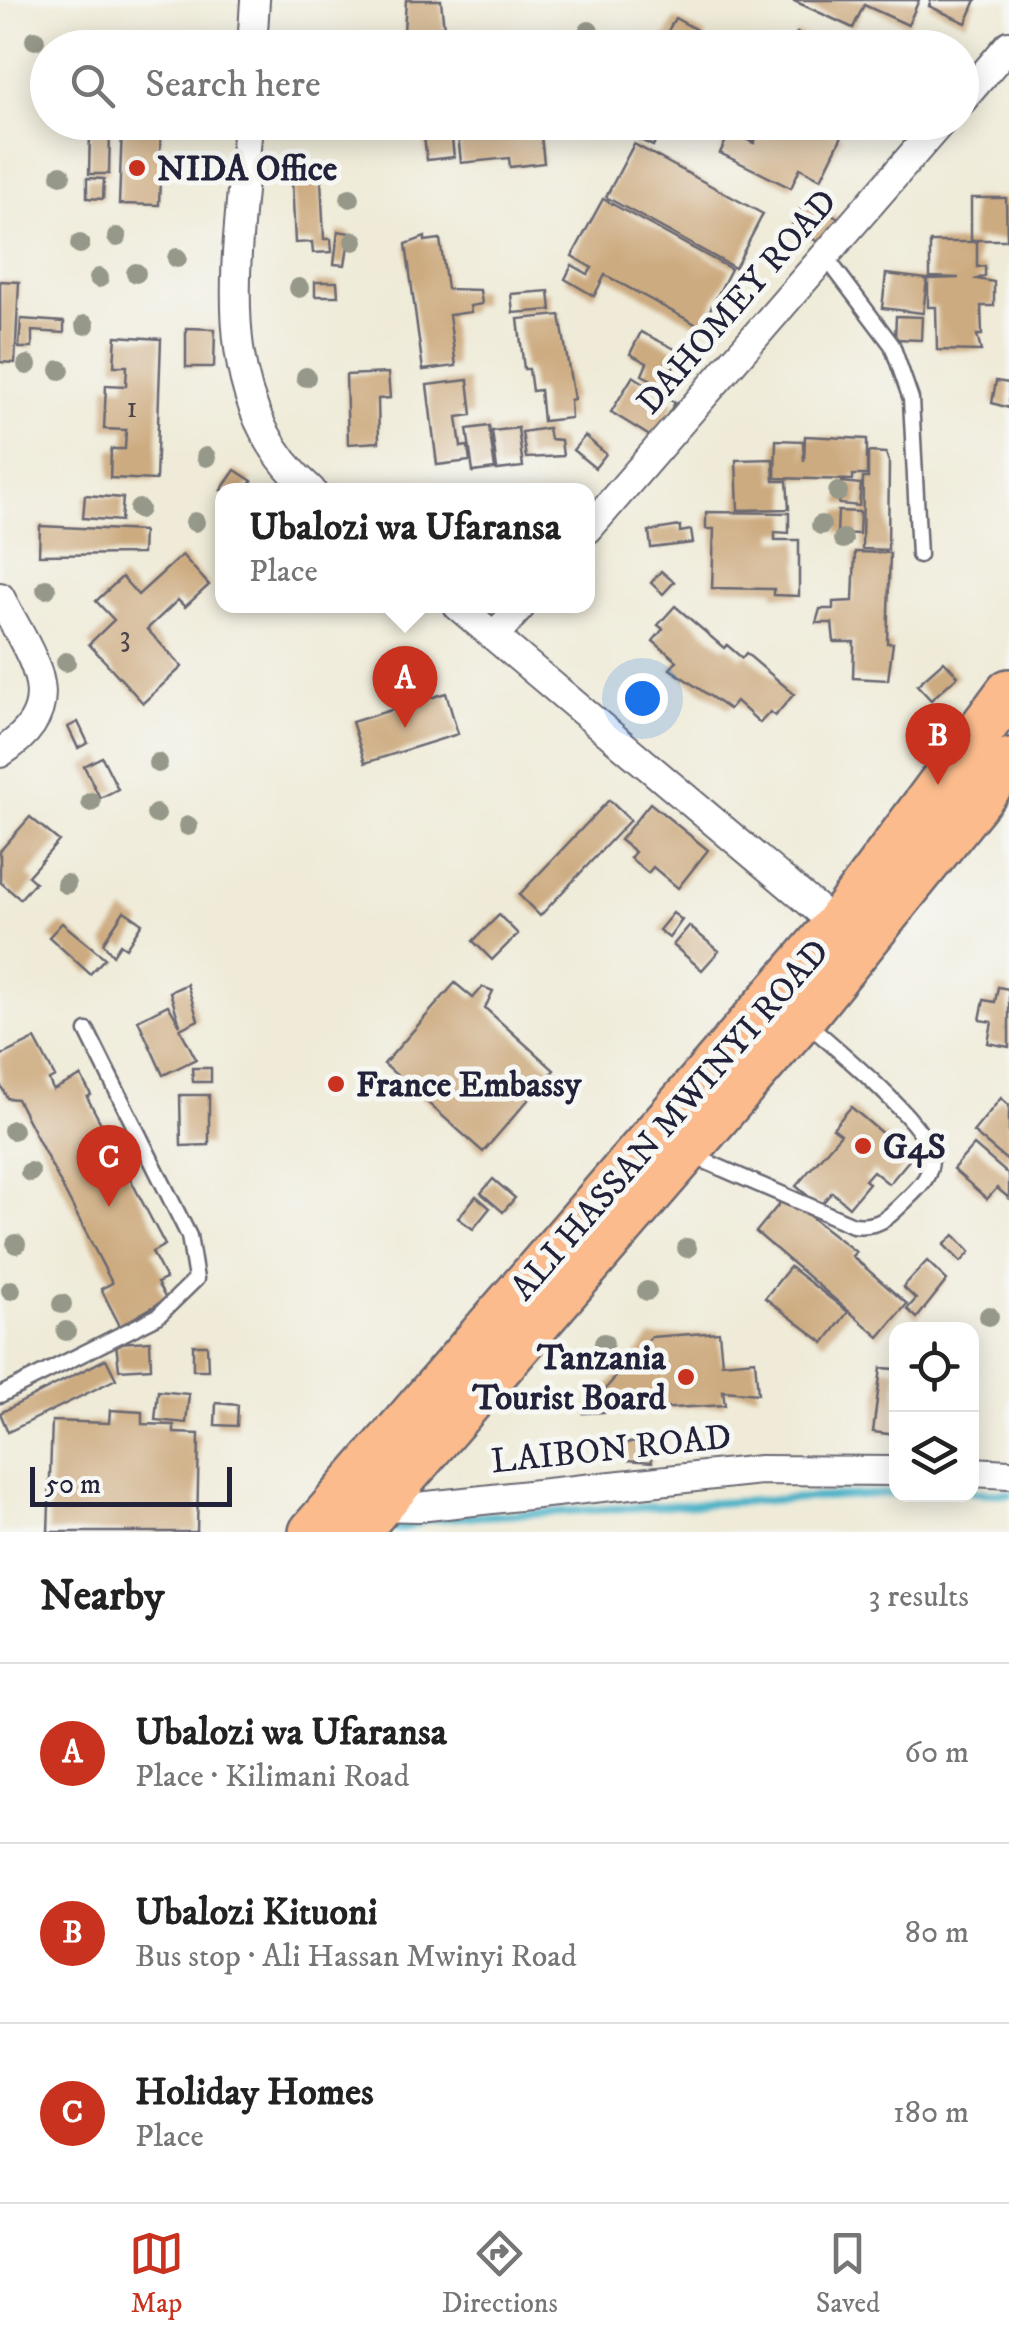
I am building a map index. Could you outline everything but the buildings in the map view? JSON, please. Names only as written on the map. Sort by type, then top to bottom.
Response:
[{"type":"highway","name":"ALI HASSAN MWINYI ROAD","points":[[345,1519],[802,1018],[848,934],[1009,692]]},
{"type":"highway","name":"ALI HASSAN MWINYI ROAD","points":[[345,1519],[848,934],[1009,761]]},
{"type":"street","points":[[253,30],[255,0]]},
{"type":"street","points":[[979,80],[1009,45]]},
{"type":"street","points":[[247,140],[236,356],[253,417],[286,470],[302,483]]},
{"type":"street","name":"DAHOMEY ROAD","points":[[595,521],[926,140]]},
{"type":"street","points":[[0,596],[40,679],[42,702],[35,726],[0,753]]},
{"type":"street","points":[[468,613],[848,934]]},
{"type":"street","points":[[496,634],[515,613]]},
{"type":"street","name":"LAIBON ROAD","points":[[345,1519],[418,1507],[760,1470],[889,1471]]},
{"type":"street","points":[[979,1472],[1009,1474]]},
{"type":"lane","points":[[824,256],[892,345],[911,398],[919,555]]},
{"type":"lane","points":[[682,1152],[853,1225],[870,1227],[885,1221],[929,1177],[932,1152],[916,1126],[802,1018]]},
{"type":"lane","points":[[0,1394],[158,1316],[196,1279],[189,1236],[87,1031]]},
{"type":"waterway","points":[[979,1492],[1009,1494]]},
{"type":"waterway","points":[[387,1528],[404,1528],[429,1519],[889,1493]]},
{"type":"place","name":"NIDA Office","points":[[137,168]]},
{"type":"place","name":"Ubalozi wa Ufaransa","points":[[405,728]]},
{"type":"place","name":"Ubalozi Kituoni","points":[[938,785]]},
{"type":"place","name":"France Embassy","points":[[336,1084]]},
{"type":"place","name":"G4S","points":[[863,1146]]},
{"type":"place","name":"Holiday Homes","points":[[109,1207]]},
{"type":"place","name":"Tanzania Tourist Board","points":[[686,1377]]}]
